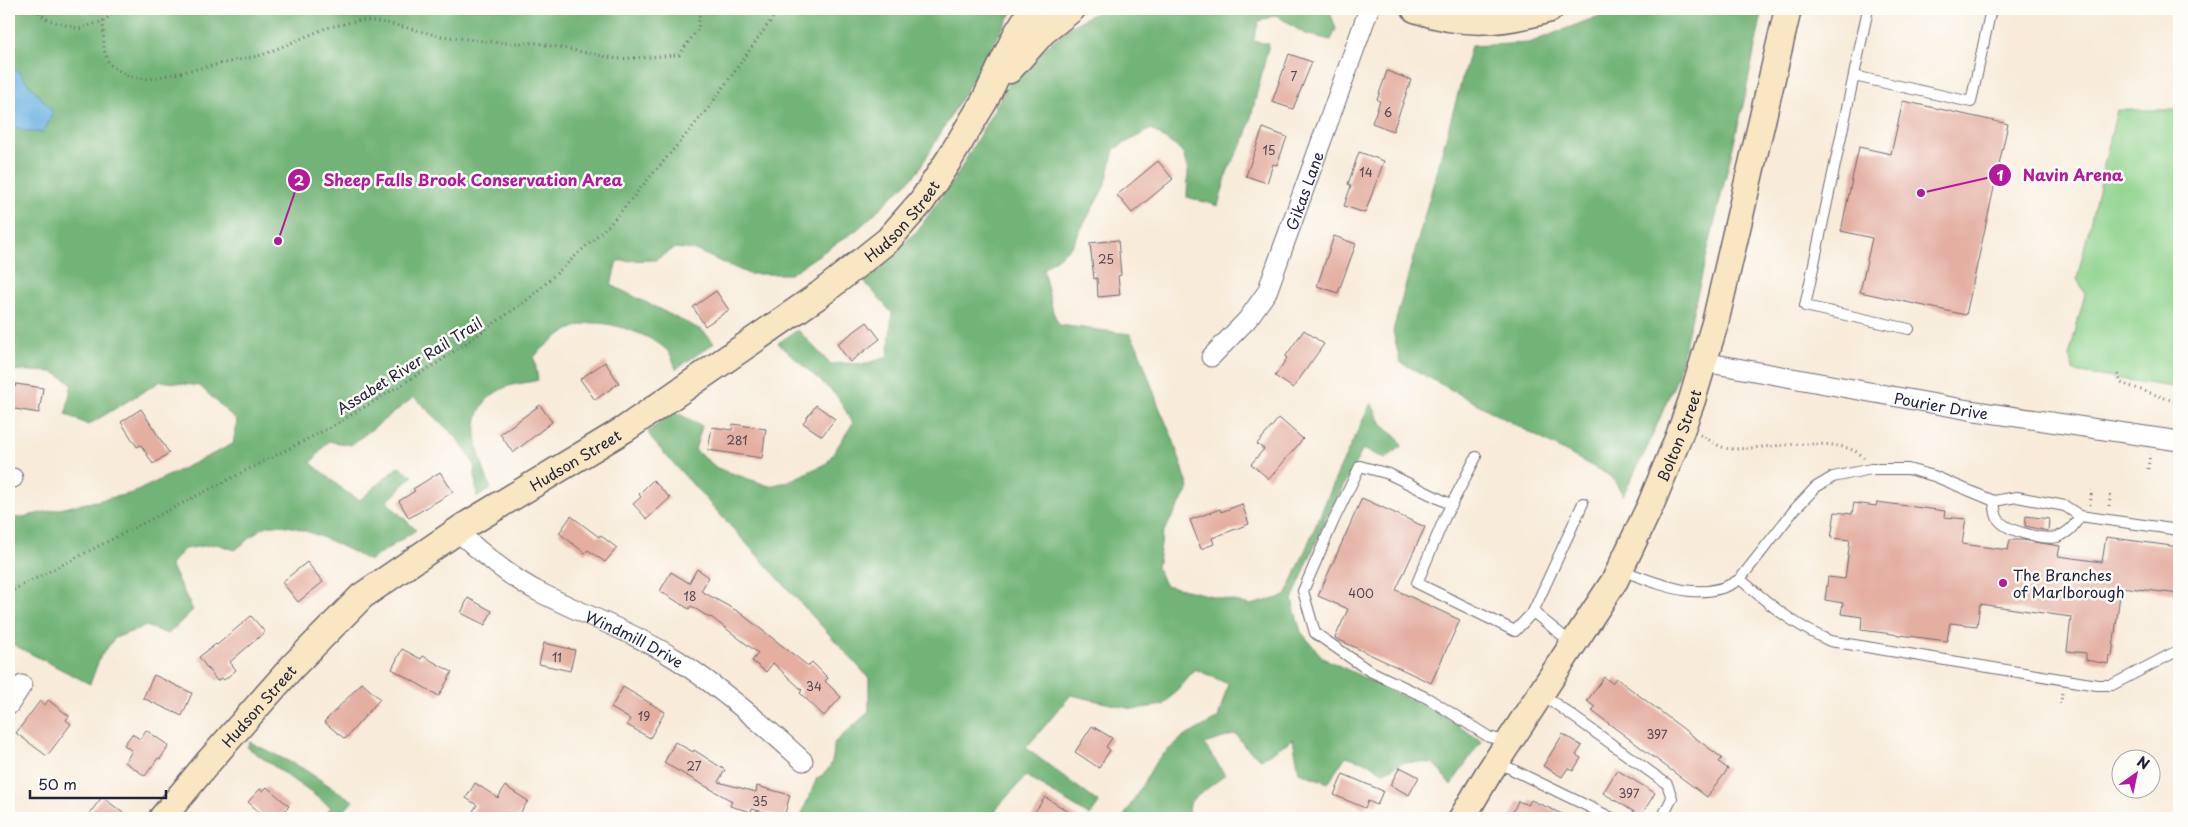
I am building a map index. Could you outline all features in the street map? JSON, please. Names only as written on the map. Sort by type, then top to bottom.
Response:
[{"type":"street","name":"Hudson Street","points":[[162,818],[287,672],[362,596],[457,531],[626,429],[863,262],[888,240],[922,201],[985,100],[1016,35],[1032,9]]},
{"type":"street","name":"Hudson Street","points":[[985,100],[1029,46],[1058,19],[1072,9]]},
{"type":"street","name":"Gikas Lane","points":[[1211,357],[1247,320],[1267,292],[1346,68],[1369,9]]},
{"type":"street","points":[[1415,9],[1434,15],[1476,22],[1518,17],[1550,9]]},
{"type":"street","name":"Bolton Street","points":[[1462,818],[1574,645],[1620,570],[1679,436],[1704,362],[1724,286],[1788,9]]},
{"type":"street","name":"Pourier Drive","points":[[1704,362],[1969,410],[2179,441]]},
{"type":"street","name":"Windmill Drive","points":[[457,531],[498,567],[539,592],[616,627],[675,659],[743,707],[803,761]]},
{"type":"street","points":[[9,705],[22,684]]},
{"type":"lane","points":[[1868,9],[1805,306],[1909,328]]},
{"type":"lane","points":[[1854,76],[1971,102],[1991,9]]},
{"type":"lane","points":[[1476,457],[1417,583],[1515,631],[1533,612],[1583,503]]},
{"type":"lane","points":[[1452,505],[1389,474],[1360,466],[1303,591],[1315,633],[1368,670],[1429,699],[1490,737],[1503,752],[1612,818]]},
{"type":"lane","points":[[1620,570],[1668,587],[1691,591],[1712,592],[1733,584],[1740,580],[1804,498],[1833,477],[1871,469],[1908,470],[1934,476],[1994,501],[2016,497],[2065,506],[2080,516],[2179,530]]},
{"type":"lane","points":[[1994,501],[1997,517],[2005,526],[2023,534],[2056,537],[2073,528],[2080,516]]},
{"type":"lane","points":[[1740,580],[1778,612],[1809,632],[1830,641],[2097,685],[2112,684],[2179,650]]},
{"type":"lane","points":[[1533,612],[1574,645]]},
{"type":"lane","points":[[1542,694],[1664,780],[1670,787],[1672,798],[1662,818]]},
{"type":"path","points":[[35,9],[48,20],[79,29],[103,20],[120,9]]},
{"type":"path","points":[[103,20],[104,50],[109,64],[129,77],[150,79],[262,55],[326,28],[361,20],[387,23],[440,36],[502,43],[536,42],[618,59],[679,55],[698,29],[700,9]]},
{"type":"path","name":"Assabet River Rail Trail","points":[[9,592],[334,426],[439,362],[530,298],[611,222],[707,110],[779,9]]},
{"type":"path","points":[[2118,374],[2121,383],[2179,403]]},
{"type":"path","points":[[1700,435],[1710,439],[1719,446],[1730,449],[1780,444],[1820,445],[1858,451],[1864,458]]},
{"type":"path","points":[[2148,469],[2150,451]]},
{"type":"path","points":[[2092,490],[2090,506],[2099,508]]},
{"type":"path","points":[[2108,510],[2111,492]]},
{"type":"path","points":[[2061,704],[2062,688]]},
{"type":"green space","points":[[9,9],[1014,9],[917,173],[858,229],[790,274],[749,274],[695,250],[675,248],[655,260],[617,261],[611,285],[703,331],[714,343],[676,369],[671,356],[655,341],[618,326],[594,323],[585,324],[557,337],[534,357],[538,380],[504,388],[490,397],[481,407],[477,419],[477,446],[491,489],[477,497],[474,464],[456,437],[414,397],[351,445],[328,441],[311,463],[346,492],[360,500],[399,466],[413,476],[387,502],[416,530],[369,561],[317,535],[287,526],[275,525],[261,529],[235,550],[217,544],[184,549],[170,565],[193,610],[168,634],[146,626],[115,638],[100,657],[90,684],[10,643],[15,617],[9,614],[9,516],[18,518],[133,493],[233,444],[237,421],[200,386],[161,381],[88,425],[66,414],[72,383],[53,372],[9,370]]},
{"type":"green space","points":[[1102,9],[1323,9],[1330,12],[1336,29],[1331,40],[1305,34],[1276,15],[1259,21],[1253,41],[1269,44],[1246,137],[1228,170],[1218,206],[1187,197],[1188,171],[1182,151],[1151,129],[1114,149],[1106,183],[1072,246],[1043,269],[1053,312],[1059,325],[1130,334],[1138,348],[1159,407],[1173,439],[1189,488],[1163,533],[1157,567],[1165,585],[1250,605],[1286,596],[1340,468],[1371,403],[1383,426],[1397,437],[1402,446],[1385,459],[1363,449],[1325,520],[1292,600],[1301,632],[1323,658],[1444,716],[1481,741],[1451,785],[1433,763],[1405,762],[1383,772],[1368,763],[1346,756],[1328,783],[1299,772],[1293,739],[1261,759],[1245,747],[1236,734],[1204,744],[1225,775],[1191,801],[1187,818],[1123,818],[1157,760],[1182,738],[1218,718],[1228,684],[1195,669],[1164,705],[1133,709],[1071,695],[1026,748],[1099,803],[1090,816],[1026,776],[995,810],[1008,818],[800,818],[817,778],[826,772],[831,764],[834,743],[869,712],[869,678],[653,441],[648,432],[674,411],[702,426],[695,450],[717,468],[769,486],[787,482],[827,463],[853,423],[837,396],[778,343],[798,330],[831,365],[841,363],[864,364],[888,357],[892,313],[863,280],[918,230],[957,175],[1011,80],[1066,29]]},
{"type":"green space","points":[[1617,9],[1763,9],[1743,105],[1677,378],[1647,448],[1623,495],[1612,477],[1400,362],[1393,331],[1471,46],[1529,43]]},
{"type":"green space","points":[[2117,110],[2179,110],[2179,388],[2074,372],[2069,356],[2085,294],[2077,279]]},
{"type":"green space","points":[[250,742],[302,768],[353,801],[338,818],[322,818],[331,807],[247,747]]},
{"type":"water","points":[[9,61],[53,112],[44,132],[28,132],[9,124]]},
{"type":"building","points":[[1289,54],[1312,62],[1293,109],[1272,102]]},
{"type":"building","points":[[1387,71],[1411,80],[1393,131],[1372,123],[1380,101],[1377,100]]},
{"type":"building","points":[[1903,101],[2008,124],[1966,315],[1860,292],[1872,238],[1841,231],[1859,147],[1891,154]]},
{"type":"building","points":[[1263,128],[1287,137],[1277,165],[1273,164],[1267,183],[1246,176]]},
{"type":"building","points":[[1359,152],[1384,161],[1365,213],[1344,206],[1351,186],[1348,184]]},
{"type":"building","points":[[1158,161],[1173,179],[1132,213],[1117,195]]},
{"type":"building","points":[[1334,236],[1356,244],[1338,293],[1317,286]]},
{"type":"building","points":[[1118,240],[1121,275],[1118,276],[1120,295],[1098,297],[1097,278],[1094,279],[1090,243]]},
{"type":"building","points":[[716,291],[729,310],[705,326],[693,307]]},
{"type":"building","points":[[867,322],[880,339],[850,362],[837,344]]},
{"type":"building","points":[[1304,330],[1324,344],[1293,388],[1275,376],[1287,358],[1285,357]]},
{"type":"building","points":[[605,362],[619,383],[595,400],[580,379]]},
{"type":"building","points":[[16,384],[43,388],[39,413],[9,408],[9,386],[15,387]]},
{"type":"building","points":[[540,405],[552,422],[513,453],[500,434]]},
{"type":"building","points":[[816,405],[835,419],[822,436],[803,423]]},
{"type":"building","points":[[141,409],[169,453],[153,464],[141,445],[137,447],[121,422]]},
{"type":"building","points":[[1279,418],[1303,439],[1269,479],[1251,464],[1264,449],[1257,444]]},
{"type":"building","points":[[733,424],[766,429],[762,458],[708,450],[712,427],[732,430]]},
{"type":"building","points":[[440,472],[453,492],[409,518],[399,501],[415,491],[413,489]]},
{"type":"building","points":[[653,480],[670,498],[647,519],[633,504],[641,497],[639,494]]},
{"type":"building","points":[[1362,498],[1425,527],[1396,590],[1460,620],[1431,683],[1335,638],[1348,609],[1318,596]]},
{"type":"building","name":"The Branches of Marlborough","points":[[1877,502],[1945,511],[1944,517],[1966,519],[1962,544],[2008,550],[2010,540],[2023,540],[2060,546],[2058,556],[2102,562],[2106,537],[2179,547],[2179,594],[2121,587],[2112,656],[2109,656],[2108,664],[2086,660],[2086,653],[2067,651],[2071,617],[1980,604],[1977,626],[1950,623],[1947,641],[1861,630],[1862,617],[1841,614],[1843,603],[1825,600],[1828,577],[1845,579],[1850,540],[1831,538],[1835,512],[1852,514],[1854,503],[1876,506]]},
{"type":"building","points":[[1242,504],[1249,524],[1212,538],[1214,544],[1201,549],[1190,520],[1220,509],[1221,512]]},
{"type":"building","points":[[571,516],[617,548],[605,562],[588,550],[585,553],[559,533]]},
{"type":"building","points":[[2026,516],[2049,519],[2048,531],[2025,526]]},
{"type":"building","points":[[307,562],[323,582],[298,602],[282,582]]},
{"type":"building","points":[[697,569],[709,577],[701,591],[739,612],[808,666],[812,662],[828,678],[825,681],[841,697],[824,716],[800,693],[802,690],[773,663],[766,672],[752,661],[758,653],[711,617],[691,606],[689,609],[660,591],[671,572],[689,583]]},
{"type":"building","points":[[468,598],[492,611],[485,625],[461,613]]},
{"type":"building","points":[[251,616],[265,632],[230,662],[236,670],[224,680],[222,678],[217,681],[199,657],[217,645]]},
{"type":"building","points":[[544,643],[575,650],[570,671],[539,664]]},
{"type":"building","points":[[402,649],[421,659],[423,656],[452,672],[439,696],[392,669]]},
{"type":"building","points":[[154,675],[192,693],[182,716],[143,698]]},
{"type":"building","points":[[1604,677],[1612,683],[1616,678],[1722,758],[1719,762],[1728,769],[1707,797],[1592,711],[1595,707],[1587,701]]},
{"type":"building","points":[[362,683],[380,699],[345,739],[324,722]]},
{"type":"building","points":[[623,687],[665,712],[650,738],[627,725],[630,719],[611,708]]},
{"type":"building","points":[[48,700],[69,716],[66,720],[71,724],[47,756],[16,733],[40,701],[45,705]]},
{"type":"building","points":[[1092,726],[1112,738],[1106,747],[1110,750],[1099,768],[1075,752]]},
{"type":"building","points":[[146,730],[169,746],[145,776],[125,762],[132,751],[124,745],[132,734],[140,739]]},
{"type":"building","points":[[1563,734],[1582,746],[1576,755],[1581,758],[1573,771],[1568,768],[1562,777],[1543,766]]},
{"type":"building","points":[[675,742],[693,752],[694,750],[725,770],[718,782],[756,792],[757,786],[790,795],[784,817],[752,809],[751,812],[730,806],[732,801],[664,763]]},
{"type":"building","points":[[1400,767],[1419,777],[1409,795],[1390,785]]},
{"type":"building","points":[[1617,770],[1655,793],[1641,816],[1603,793]]},
{"type":"building","points":[[1343,774],[1383,791],[1377,805],[1368,801],[1365,808],[1334,795]]},
{"type":"building","points":[[475,783],[498,798],[505,786],[528,801],[517,818],[485,818],[473,811],[477,805],[466,798]]},
{"type":"building","points":[[267,787],[289,806],[278,818],[266,818],[248,802],[260,789],[263,791]]},
{"type":"building","points":[[102,797],[130,818],[86,818]]},
{"type":"building","points":[[1045,797],[1079,818],[1031,818]]},
{"type":"building","points":[[1531,800],[1571,818],[1510,818],[1518,801],[1528,805]]},
{"type":"place","name":"Navin Arena","points":[[1921,193]]},
{"type":"place","name":"Sheep Falls Brook Conservation Area","points":[[278,241]]},
{"type":"place","name":"The Branches of Marlborough","points":[[2003,583]]}]
